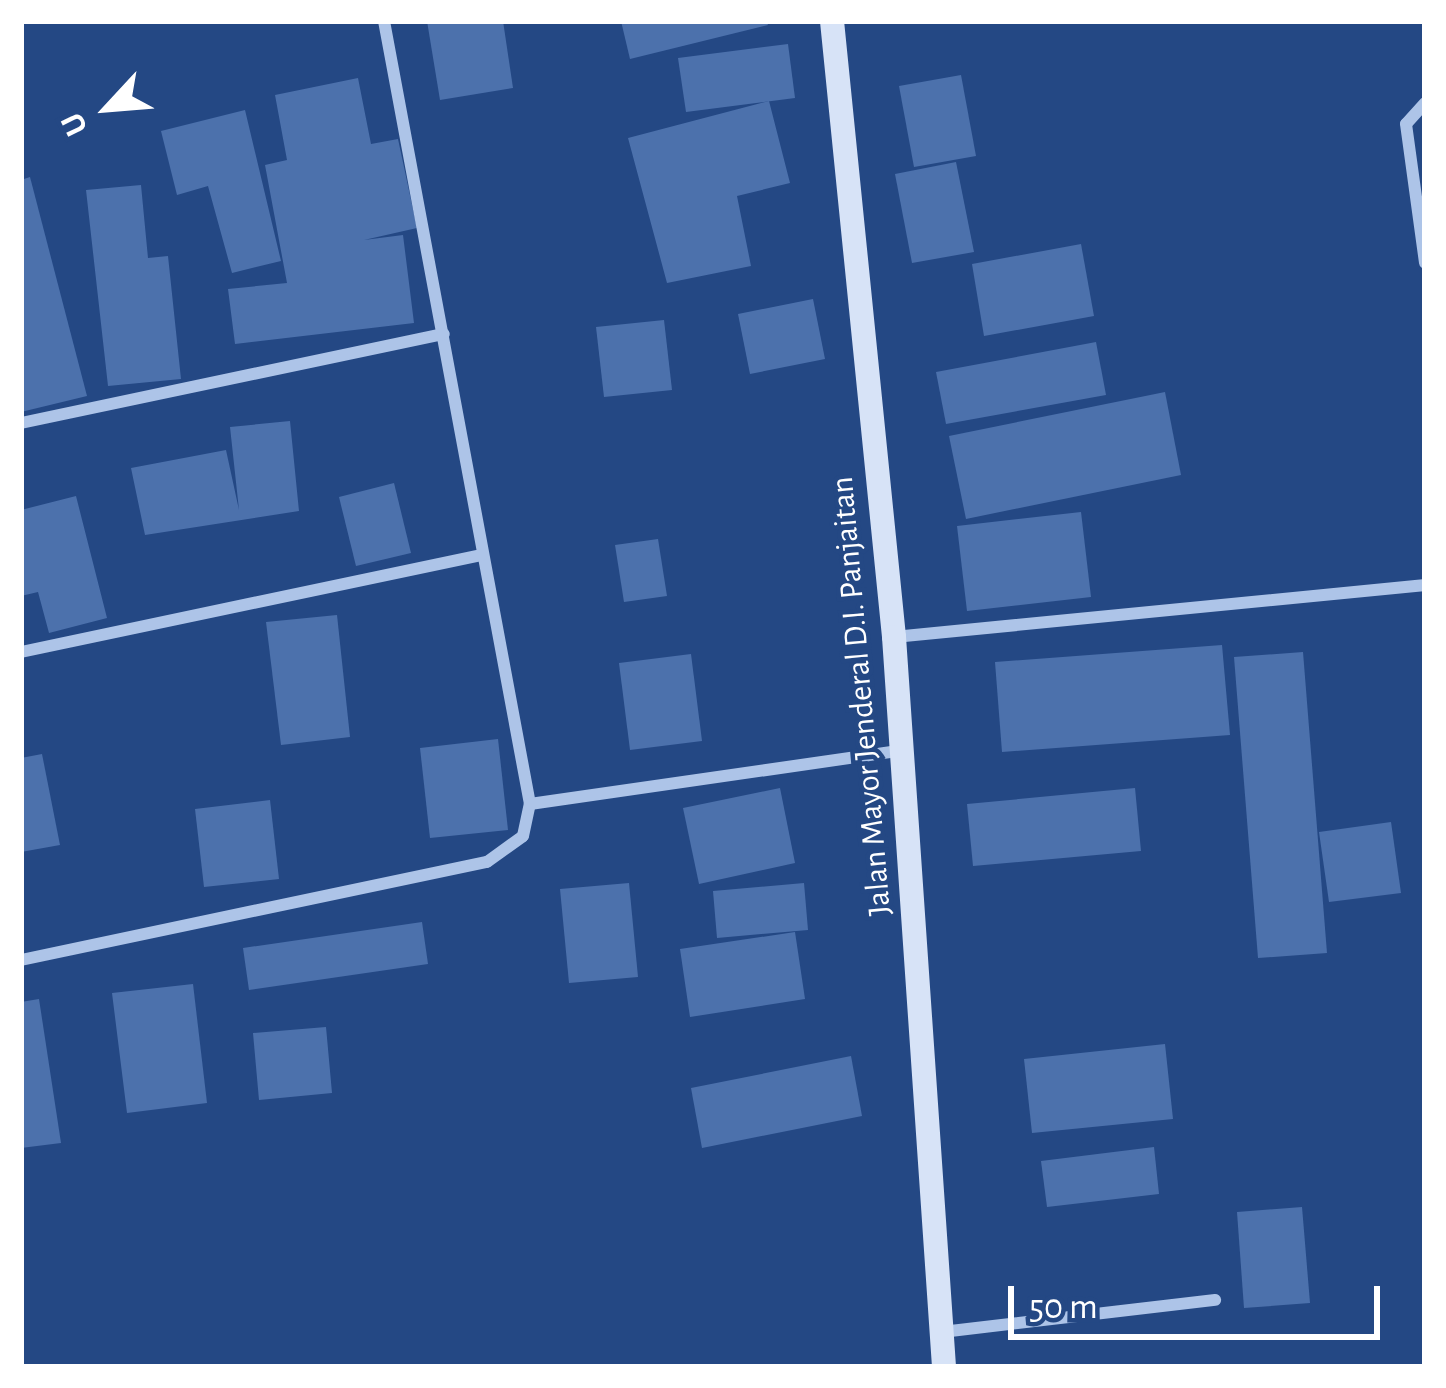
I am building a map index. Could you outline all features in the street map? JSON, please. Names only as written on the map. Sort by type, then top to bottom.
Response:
[{"type":"main road","name":"Jalan Mayor Jenderal D.I. Panjaitan","points":[[832,21],[894,637],[944,1367]]},
{"type":"street","points":[[21,960],[487,862],[523,836],[530,804],[384,21]]},
{"type":"street","points":[[1425,104],[1406,124],[1425,263]]},
{"type":"street","points":[[21,423],[444,334]]},
{"type":"street","points":[[21,652],[481,555]]},
{"type":"street","points":[[894,637],[1425,584]]},
{"type":"street","points":[[530,804],[900,751]]},
{"type":"street","points":[[942,1332],[1215,1300]]},
{"type":"building","points":[[427,21],[503,21],[513,88],[440,100]]},
{"type":"building","points":[[621,21],[766,21],[768,25],[630,59]]},
{"type":"building","points":[[788,44],[795,98],[686,112],[678,58]]},
{"type":"building","points":[[961,75],[976,156],[914,167],[899,86]]},
{"type":"building","points":[[358,78],[371,144],[398,139],[417,228],[364,240],[403,235],[414,323],[235,344],[228,289],[287,283],[265,165],[287,160],[275,95]]},
{"type":"building","points":[[769,101],[790,183],[737,196],[751,266],[667,283],[628,138]]},
{"type":"building","points":[[245,110],[281,261],[232,273],[208,186],[177,195],[161,131]]},
{"type":"building","points":[[956,162],[974,252],[912,263],[895,174]]},
{"type":"building","points":[[30,177],[87,396],[21,412],[21,180]]},
{"type":"building","points":[[141,185],[148,258],[168,256],[181,379],[108,386],[86,190]]},
{"type":"building","points":[[1081,244],[1094,316],[984,336],[972,264]]},
{"type":"building","points":[[813,299],[825,359],[750,374],[738,314]]},
{"type":"building","points":[[664,320],[672,390],[604,397],[596,327]]},
{"type":"building","points":[[1096,342],[1106,395],[946,424],[936,372]]},
{"type":"building","points":[[1165,392],[1181,475],[966,519],[949,436]]},
{"type":"building","points":[[290,421],[299,511],[145,535],[131,468],[226,450],[239,510],[230,427]]},
{"type":"building","points":[[394,483],[411,553],[356,566],[339,497]]},
{"type":"building","points":[[76,496],[107,618],[49,633],[38,592],[21,596],[21,510]]},
{"type":"building","points":[[1081,512],[1091,597],[967,611],[957,526]]},
{"type":"building","points":[[658,539],[667,596],[624,602],[615,545]]},
{"type":"building","points":[[337,615],[350,737],[281,745],[266,622]]},
{"type":"building","points":[[1222,645],[1230,735],[1002,752],[995,662]]},
{"type":"building","points":[[1303,652],[1327,953],[1258,958],[1234,657]]},
{"type":"building","points":[[691,654],[702,741],[630,750],[619,663]]},
{"type":"building","points":[[498,739],[508,830],[430,838],[420,748]]},
{"type":"building","points":[[42,754],[60,845],[21,852],[21,758]]},
{"type":"building","points":[[780,788],[795,863],[699,884],[683,808]]},
{"type":"building","points":[[1135,788],[1141,851],[973,866],[967,804]]},
{"type":"building","points":[[270,800],[279,879],[204,887],[195,809]]},
{"type":"building","points":[[1391,822],[1401,893],[1329,902],[1319,832]]},
{"type":"building","points":[[629,883],[638,977],[569,983],[560,889]]},
{"type":"building","points":[[804,883],[808,930],[717,938],[713,891]]},
{"type":"building","points":[[422,922],[428,964],[249,990],[243,948]]},
{"type":"building","points":[[795,932],[805,999],[690,1017],[680,949]]},
{"type":"building","points":[[193,984],[207,1103],[127,1113],[112,993]]},
{"type":"building","points":[[39,999],[61,1143],[21,1148],[21,1002]]},
{"type":"building","points":[[326,1027],[332,1093],[259,1100],[253,1033]]},
{"type":"building","points":[[1165,1044],[1173,1119],[1032,1133],[1024,1059]]},
{"type":"building","points":[[851,1056],[862,1116],[702,1148],[691,1088]]},
{"type":"building","points":[[1154,1147],[1159,1194],[1047,1207],[1041,1161]]},
{"type":"building","points":[[1302,1207],[1310,1303],[1244,1308],[1237,1212]]}]
